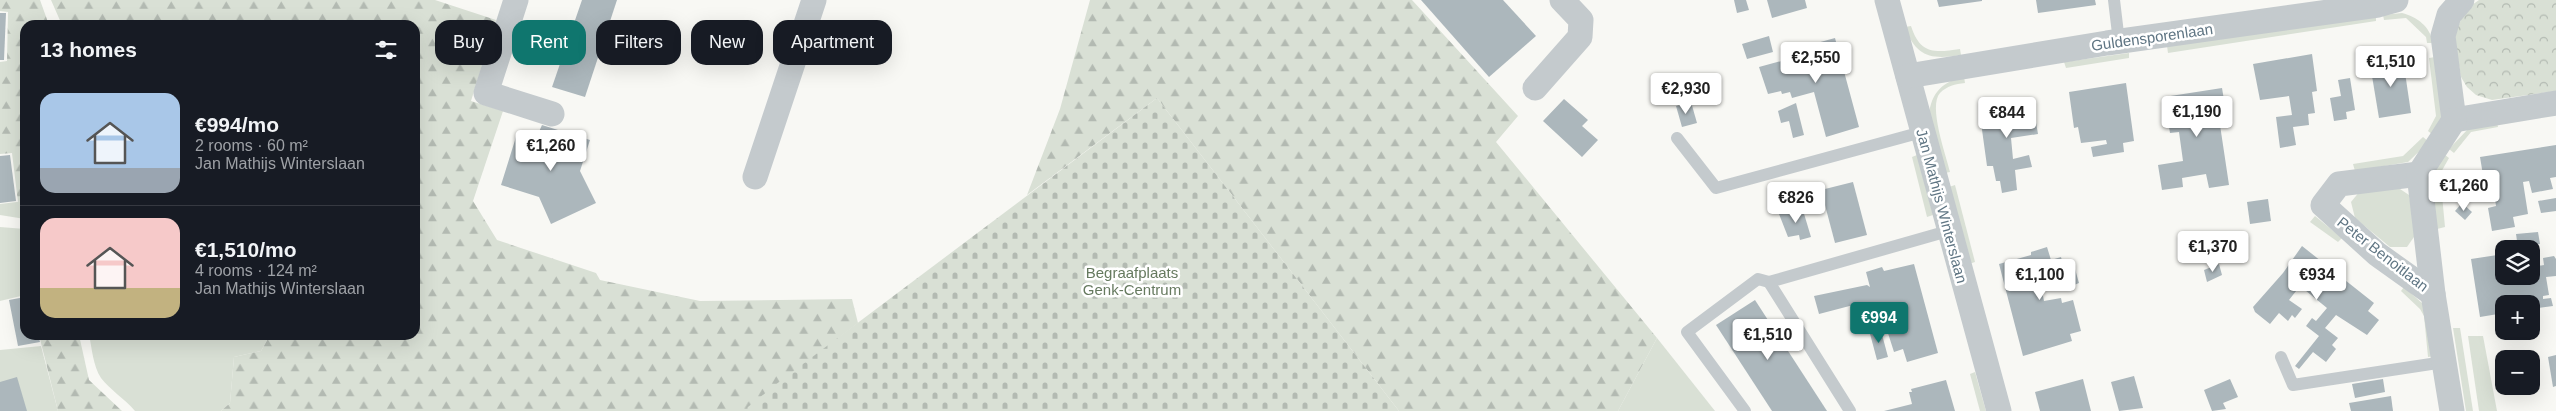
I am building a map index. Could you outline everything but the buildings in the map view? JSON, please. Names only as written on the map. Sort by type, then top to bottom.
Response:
[{"type":"street","points":[[516,0],[486,93],[552,114]]},
{"type":"street","points":[[755,177],[814,0]]},
{"type":"street","points":[[1535,88],[1580,37],[1581,20],[1562,0]]},
{"type":"street","name":"Jan Mathijs Winterslaan","points":[[1887,0],[1948,231],[1999,411]]},
{"type":"street","name":"Guldensporenlaan","points":[[1908,76],[2119,42],[2378,5],[2396,0]]},
{"type":"street","points":[[2419,174],[2454,120],[2443,36],[2449,15],[2462,0]]},
{"type":"street","points":[[2454,120],[2556,104]]},
{"type":"street","name":"Peter Benoitlaan","points":[[2433,294],[2377,254],[2323,205],[2339,184],[2419,174],[2433,294],[2452,411]]},
{"type":"lane","points":[[2114,0],[2119,42]]},
{"type":"lane","points":[[1677,138],[1716,188],[1922,132]]},
{"type":"lane","points":[[1745,411],[1688,332],[1758,279],[1769,282],[1948,231]]},
{"type":"lane","points":[[1769,282],[1850,411]]},
{"type":"lane","points":[[2281,357],[2293,386],[2444,362]]},
{"type":"green space","points":[[0,0],[40,0],[47,20],[20,20],[20,202],[18,202],[12,153],[0,154],[0,62],[7,61],[8,12],[0,11]]},
{"type":"green space","points":[[51,0],[435,0],[496,20],[435,20],[435,65],[482,65],[471,101],[503,111],[473,201],[497,240],[596,273],[600,280],[700,301],[852,299],[858,323],[744,411],[221,411],[230,403],[234,357],[261,351],[267,340],[420,340],[420,20],[60,20]]},
{"type":"green space","points":[[1090,0],[1412,0],[1518,116],[1496,142],[1657,338],[1618,411],[1399,411],[1157,98],[1027,195],[1060,109]]},
{"type":"green space","points":[[2479,0],[2556,0],[2556,91],[2492,100],[2476,95],[2467,87],[2461,77],[2454,36],[2465,10]]},
{"type":"green space","points":[[2402,13],[2422,23],[2429,32],[2433,43],[2427,43],[2426,37],[2406,18],[2384,20],[2383,15]]},
{"type":"green space","points":[[2376,17],[2376,21],[2168,53],[2167,46]]},
{"type":"green space","points":[[1911,26],[1919,42],[1929,50],[1960,49],[1961,55],[1941,57],[1926,54],[1914,45],[1909,37],[1905,27]]},
{"type":"green space","points":[[2129,53],[2129,58],[2066,68],[2064,62]]},
{"type":"green space","points":[[2435,57],[2443,108],[2441,121],[2433,135],[2428,131],[2436,116],[2429,58]]},
{"type":"green space","points":[[1964,77],[1965,83],[1945,89],[1937,99],[1937,119],[1950,172],[1945,173],[1929,115],[1930,107],[1939,89],[1950,82]]},
{"type":"green space","name":"Begraafplaats Genk-Centrum","points":[[1157,98],[1399,411],[743,411],[779,382]]},
{"type":"green space","points":[[2497,122],[2498,127],[2471,132],[2454,153],[2449,149],[2468,129]]},
{"type":"green space","points":[[2423,137],[2429,142],[2408,162],[2355,171],[2353,164],[2403,156]]},
{"type":"green space","points":[[1917,155],[1933,215],[1927,217],[1912,157]]},
{"type":"green space","points":[[2445,155],[2449,158],[2440,174],[2445,227],[2437,229],[2432,199],[2432,182],[2438,164]]},
{"type":"green space","points":[[1955,185],[1975,262],[1969,264],[1949,187]]},
{"type":"green space","points":[[2397,187],[2409,195],[2416,234],[2407,247],[2390,247],[2355,218],[2351,202],[2360,191]]},
{"type":"green space","points":[[20,202],[20,218],[0,215],[0,204]]},
{"type":"green space","points":[[2315,216],[2342,238],[2338,242],[2310,222]]},
{"type":"green space","points":[[0,227],[20,229],[20,296],[0,301]]},
{"type":"green space","points":[[2404,287],[2423,304],[2435,356],[2428,357],[2424,316],[2420,309],[2401,291]]},
{"type":"green space","points":[[2453,328],[2460,328],[2473,411],[2466,411]]},
{"type":"green space","points":[[2468,336],[2483,336],[2497,411],[2479,411]]},
{"type":"green space","points":[[1657,338],[1715,411],[1618,411]]},
{"type":"green space","points":[[40,340],[80,340],[89,380],[122,411],[58,411]]},
{"type":"green space","points":[[90,340],[267,340],[261,351],[234,357],[230,403],[221,411],[135,411],[101,378],[94,363]]},
{"type":"green space","points":[[41,346],[58,411],[0,411],[0,350]]},
{"type":"green space","points":[[1975,372],[1986,411],[1980,411],[1970,374]]}]
